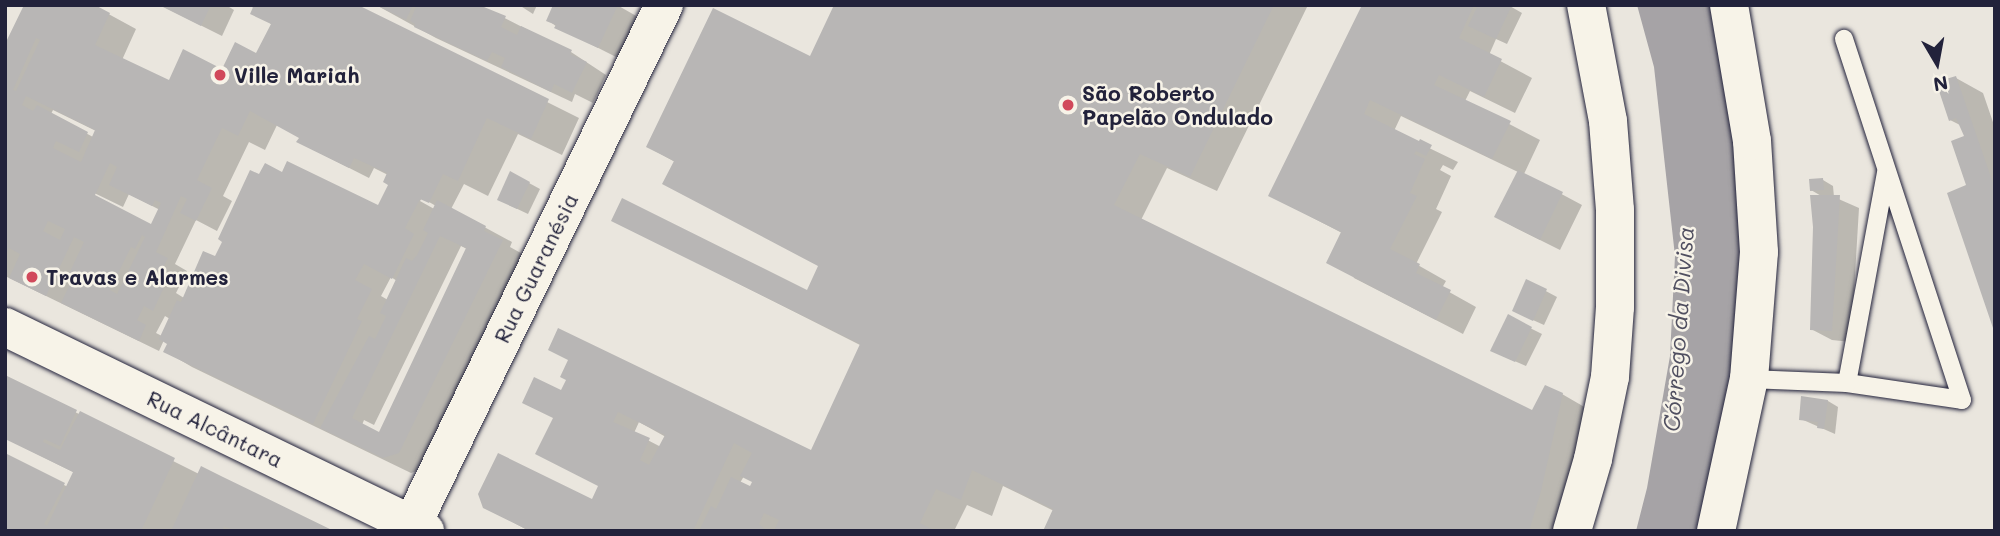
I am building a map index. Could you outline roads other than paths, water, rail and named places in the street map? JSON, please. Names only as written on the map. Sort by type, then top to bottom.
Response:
[{"type":"main road","name":"Rua Guaranésia","points":[[415,529],[664,5]]},
{"type":"main road","points":[[1572,531],[1592,459],[1610,377],[1615,307],[1615,209],[1608,121],[1586,5]]},
{"type":"main road","points":[[1716,531],[1749,379],[1759,252],[1752,141],[1729,5]]},
{"type":"main road","name":"Rua Alcântara","points":[[5,327],[415,529]]},
{"type":"lane","points":[[1749,379],[1847,383],[1962,400],[1844,39]]},
{"type":"lane","points":[[1847,383],[1886,172]]},
{"type":"water","name":"Córrego da Divisa","points":[[1637,5],[1712,5],[1732,99],[1745,308],[1708,531],[1636,531],[1647,488],[1670,356],[1675,256],[1654,67]]},
{"type":"place","name":"Ville Mariah","points":[[220,75]]},
{"type":"place","name":"São Roberto Papelão Ondulado","points":[[1068,105]]},
{"type":"place","name":"Travas e Alarmes","points":[[32,277]]}]
